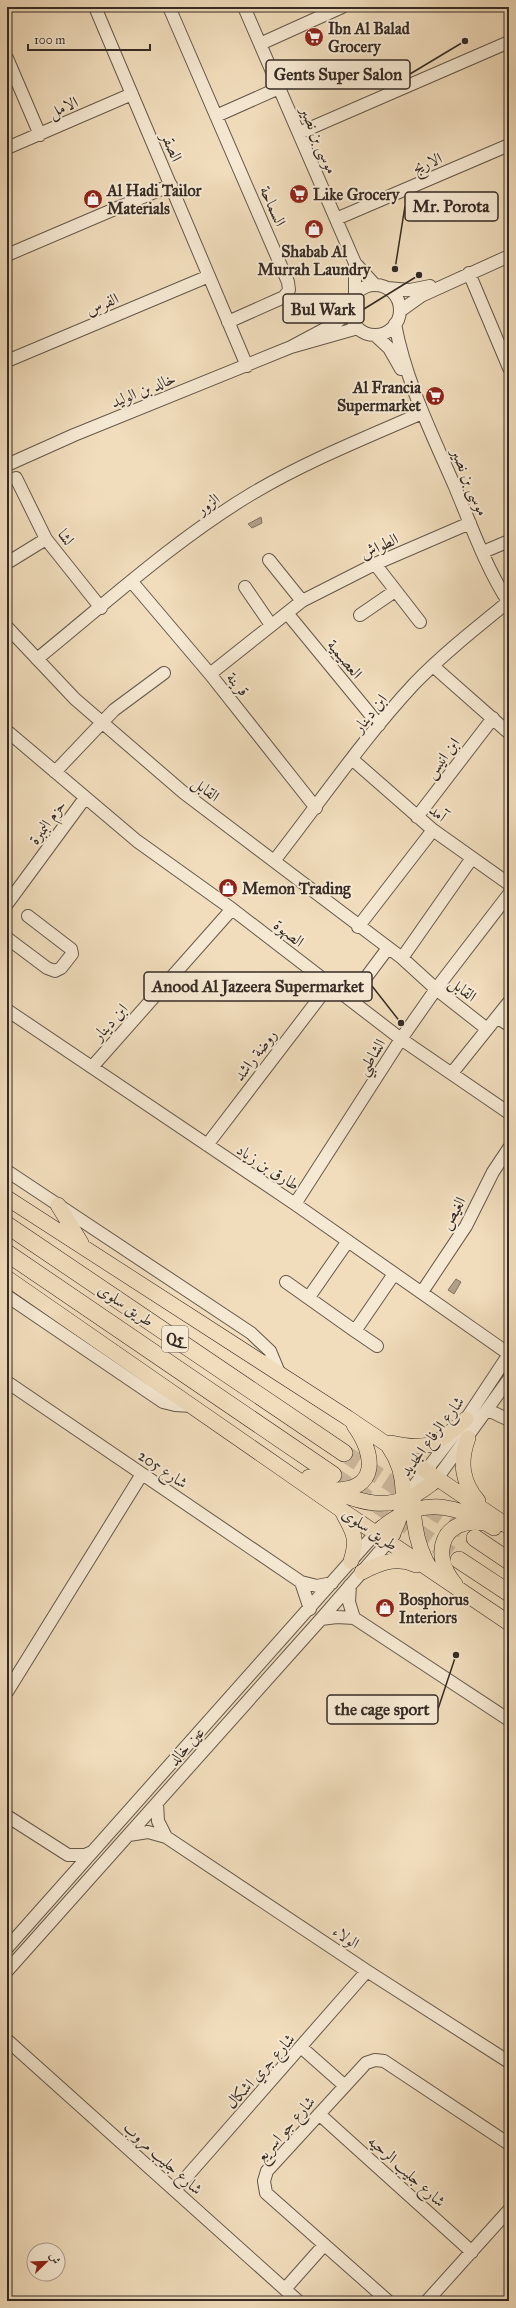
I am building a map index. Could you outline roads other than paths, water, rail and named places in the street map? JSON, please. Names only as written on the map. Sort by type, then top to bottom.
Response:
[{"type":"highway","name":"طريق سلوى","points":[[7,1225],[344,1453]]},
{"type":"highway","name":"طريق سلوى","points":[[7,1253],[332,1482]]},
{"type":"highway","points":[[475,1538],[509,1561]]},
{"type":"highway","points":[[459,1560],[509,1593]]},
{"type":"main road","name":"طريق سلوى","points":[[7,1198],[348,1418],[433,1475],[487,1517],[509,1527]]},
{"type":"main road","points":[[58,1205],[84,1248]]},
{"type":"main road","name":"طريق سلوى","points":[[7,1278],[382,1538],[509,1623]]},
{"type":"main road","points":[[192,1406],[227,1422],[332,1482],[359,1501],[457,1509],[487,1517]]},
{"type":"main road","points":[[332,1482],[348,1489],[356,1485],[369,1470],[370,1463],[366,1444],[348,1418]]},
{"type":"main road","points":[[384,1442],[406,1447],[431,1445],[442,1439],[466,1419]]},
{"type":"main road","points":[[468,1438],[462,1458],[463,1475],[468,1487],[487,1517],[509,1537]]},
{"type":"main road","points":[[384,1442],[400,1469],[408,1505],[422,1554],[433,1572]]},
{"type":"main road","points":[[382,1538],[433,1475]]},
{"type":"main road","points":[[340,1509],[355,1539],[355,1548],[351,1561]]},
{"type":"main road","points":[[462,1592],[445,1571],[441,1559],[441,1546],[446,1535],[454,1527],[465,1522],[487,1517]]},
{"type":"main road","points":[[362,1572],[380,1564],[400,1560],[433,1572]]},
{"type":"street","name":"الصقر","points":[[96,7],[246,366]]},
{"type":"street","name":"السماحة","points":[[169,7],[288,282],[289,290],[284,298],[228,322]]},
{"type":"street","name":"موسى بن نصير","points":[[244,7],[355,263],[375,285]]},
{"type":"street","points":[[260,44],[342,7]]},
{"type":"street","points":[[299,133],[509,42]]},
{"type":"street","points":[[7,58],[40,135]]},
{"type":"street","points":[[216,116],[279,88]]},
{"type":"street","name":"الامل","points":[[7,148],[132,94]]},
{"type":"street","name":"الاريج","points":[[336,219],[509,145]]},
{"type":"street","points":[[7,255],[171,185]]},
{"type":"street","points":[[455,279],[415,290],[388,288],[375,285],[368,286],[355,294],[350,311],[351,317],[358,328],[375,335],[383,334],[395,324],[400,311],[417,298],[455,279],[509,256]]},
{"type":"street","name":"موسى بن نصير","points":[[355,263],[355,294]]},
{"type":"street","points":[[469,273],[509,368]]},
{"type":"street","name":"الفرس","points":[[7,361],[209,276]]},
{"type":"street","points":[[388,288],[397,298],[400,311]]},
{"type":"street","name":"خالد بن الوليد","points":[[7,465],[74,435],[291,347],[336,323],[350,311]]},
{"type":"street","name":"موسى بن نصير","points":[[395,324],[422,413],[483,552],[509,602]]},
{"type":"street","name":"خالد بن الوليد","points":[[291,347],[358,328]]},
{"type":"street","name":"موسى بن نصير","points":[[375,335],[393,354],[415,394]]},
{"type":"street","name":"الزور","points":[[37,659],[197,531],[252,494],[303,465],[422,413]]},
{"type":"street","name":"لشا","points":[[16,478],[46,539],[101,608]]},
{"type":"street","name":"الطواش","points":[[210,674],[302,601],[374,564],[470,523]]},
{"type":"street","points":[[7,563],[46,539]]},
{"type":"street","points":[[483,552],[509,541]]},
{"type":"street","points":[[269,560],[302,601]]},
{"type":"street","points":[[374,564],[420,622]]},
{"type":"street","name":"قرينة","points":[[132,582],[210,674],[316,808]]},
{"type":"street","points":[[245,587],[271,625]]},
{"type":"street","points":[[360,615],[395,590]]},
{"type":"street","name":"ابن دينار","points":[[274,861],[379,725],[433,666],[509,602]]},
{"type":"street","name":"العصيمية","points":[[287,613],[379,725]]},
{"type":"street","name":"القابل","points":[[7,627],[75,699],[184,793],[358,927],[402,958],[436,989],[487,1029]]},
{"type":"street","points":[[433,666],[509,733]]},
{"type":"street","points":[[55,772],[114,710],[164,673]]},
{"type":"street","name":"ابن انيس","points":[[417,817],[493,718]]},
{"type":"street","name":"الصهوة","points":[[7,731],[85,798],[104,811],[137,841],[232,909],[401,1039],[509,1112]]},
{"type":"street","name":"آمد","points":[[353,760],[433,830],[509,884]]},
{"type":"street","name":"حزم البمبرة","points":[[7,904],[85,798]]},
{"type":"street","points":[[358,927],[433,830]]},
{"type":"street","points":[[402,958],[472,858]]},
{"type":"street","name":"الشاطبي","points":[[295,1204],[401,1039],[436,989],[509,894]]},
{"type":"street","name":"ابن دينار","points":[[92,1067],[232,909]]},
{"type":"street","points":[[7,938],[47,968],[55,971],[61,968],[72,954],[71,949],[28,916]]},
{"type":"street","points":[[350,999],[388,948]]},
{"type":"street","name":"روضة راشد","points":[[206,1145],[330,984]]},
{"type":"street","points":[[452,1073],[487,1029],[498,1018],[509,1002]]},
{"type":"street","name":"طارق بن زياد","points":[[7,1010],[295,1204],[509,1354]]},
{"type":"street","points":[[498,1018],[509,1025]]},
{"type":"street","name":"الغيص","points":[[422,1292],[466,1226],[493,1172],[509,1148]]},
{"type":"street","points":[[7,1171],[251,1332],[270,1351],[280,1375]]},
{"type":"street","points":[[309,1297],[348,1241]]},
{"type":"street","points":[[355,1331],[394,1274]]},
{"type":"street","points":[[286,1282],[377,1346]]},
{"type":"street","points":[[7,1296],[164,1402],[171,1405],[192,1406]]},
{"type":"street","name":"شارع الرفاع الجديد","points":[[433,1475],[466,1419],[509,1354]]},
{"type":"street","name":"شارع الرفاع الجديد","points":[[433,1475],[468,1438],[509,1379]]},
{"type":"street","name":"شارع 205","points":[[7,1382],[301,1582],[317,1586],[332,1583]]},
{"type":"street","points":[[488,1410],[509,1420]]},
{"type":"street","points":[[7,1692],[142,1474]]},
{"type":"street","name":"عين خالد","points":[[7,1948],[310,1609],[351,1561],[382,1538]]},
{"type":"street","name":"عين خالد","points":[[7,1971],[321,1620],[362,1572],[382,1538]]},
{"type":"street","points":[[301,1582],[310,1609]]},
{"type":"street","points":[[350,1585],[349,1602],[354,1618]]},
{"type":"street","points":[[321,1620],[338,1617],[354,1618],[509,1720]]},
{"type":"street","points":[[157,1803],[158,1821],[166,1837]]},
{"type":"street","points":[[7,1816],[60,1852],[76,1856],[92,1852]]},
{"type":"street","name":"الولاء","points":[[129,1835],[148,1832],[166,1837],[367,1971],[509,2062]]},
{"type":"street","points":[[60,1852],[67,1866],[66,1882]]},
{"type":"street","name":"شارع جري اشكال","points":[[175,2190],[302,2048],[367,1971]]},
{"type":"street","name":"شارع جليب مروب","points":[[7,2040],[298,2301]]},
{"type":"street","points":[[302,2048],[345,2086]]},
{"type":"street","name":"شارع جو اسريع","points":[[388,2301],[266,2193],[264,2181],[267,2171],[366,2063],[375,2060],[384,2061],[509,2144]]},
{"type":"street","name":"شارع جليب الرحيه","points":[[319,2114],[472,2252]]},
{"type":"street","points":[[427,2301],[509,2210]]},
{"type":"street","points":[[285,2289],[324,2245]]},
{"type":"tunnel","points":[[344,1453],[475,1538]]},
{"type":"tunnel","points":[[333,1475],[459,1560]]},
{"type":"place","name":"Ibn Al Balad Grocery","points":[[314,37]]},
{"type":"place","name":"Gents Super Salon","points":[[465,41]]},
{"type":"place","name":"Like Grocery","points":[[299,194]]},
{"type":"place","name":"Al Hadi Tailor Materials","points":[[93,199]]},
{"type":"place","name":"Shabab Al Murrah Laundry","points":[[314,229]]},
{"type":"place","name":"Mr. Porota","points":[[395,269]]},
{"type":"place","name":"Bul Wark","points":[[419,275]]},
{"type":"place","name":"Al Francia Supermarket","points":[[435,396]]},
{"type":"place","name":"Memon Trading","points":[[228,888]]},
{"type":"place","name":"Anood Al Jazeera Supermarket","points":[[401,1023]]},
{"type":"place","name":"Bosphorus Interiors","points":[[385,1608]]},
{"type":"place","name":"the cage sport","points":[[456,1655]]}]
